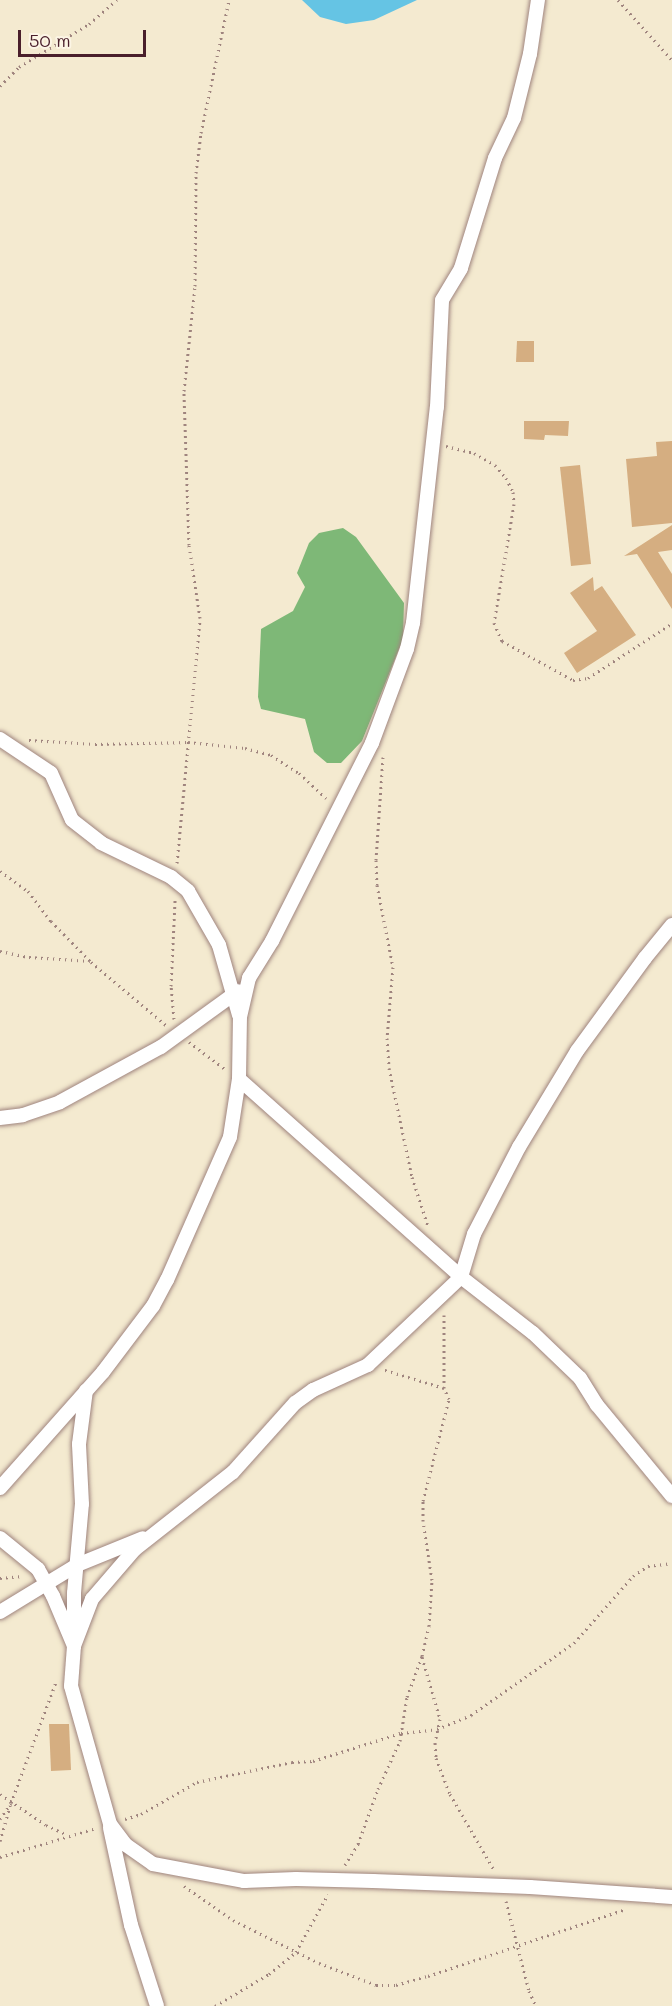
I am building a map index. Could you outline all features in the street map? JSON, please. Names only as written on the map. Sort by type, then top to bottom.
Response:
[{"type":"street","points":[[0,1118],[23,1115],[60,1102],[161,1047],[234,997],[272,941],[372,743],[407,650],[413,623],[432,445],[442,300],[461,268],[495,158],[514,118],[530,54],[538,0]]},
{"type":"street","points":[[0,739],[51,772],[72,820],[101,843],[176,881],[189,891],[219,945],[240,1017]]},
{"type":"street","points":[[74,1646],[92,1599],[135,1549],[233,1472],[295,1403],[313,1390],[368,1365],[461,1277],[474,1234],[525,1138],[577,1051],[672,925]]},
{"type":"street","points":[[0,1488],[103,1372],[153,1306],[171,1271],[230,1137],[239,1079],[240,1017],[249,978]]},
{"type":"street","points":[[239,1079],[461,1277],[533,1333],[580,1378],[597,1405],[672,1496]]},
{"type":"street","points":[[87,1388],[79,1444],[82,1504],[71,1686],[110,1824],[131,1925],[157,2006]]},
{"type":"street","points":[[0,1612],[77,1565],[161,1530]]},
{"type":"street","points":[[0,1538],[38,1569],[74,1646]]},
{"type":"street","points":[[110,1824],[126,1845],[153,1864],[244,1881],[335,1880],[502,1886],[672,1897]]},
{"type":"path","points":[[0,86],[19,67],[89,24],[117,0]]},
{"type":"path","points":[[179,1035],[173,1014],[171,986],[176,881],[200,618],[189,545],[184,391],[195,286],[196,173],[201,133],[229,0]]},
{"type":"path","points":[[618,0],[672,60]]},
{"type":"path","points":[[432,445],[474,453],[495,465],[506,478],[513,492],[514,504],[494,623],[502,641],[573,681],[588,678],[671,624]]},
{"type":"path","points":[[24,740],[95,744],[188,742],[245,748],[271,755],[299,773],[339,809]]},
{"type":"path","points":[[382,756],[376,860],[377,885],[393,967],[387,1038],[389,1068],[412,1177],[437,1256]]},
{"type":"path","points":[[0,871],[28,891],[51,921],[91,962],[179,1035],[239,1079]]},
{"type":"path","points":[[0,951],[29,957],[91,962]]},
{"type":"path","points":[[215,2006],[269,1974],[296,1952],[335,1880],[358,1844],[401,1733],[407,1697],[422,1656],[429,1626],[432,1581],[423,1521],[423,1501],[449,1399],[444,1388],[444,1294]]},
{"type":"path","points":[[368,1365],[444,1388]]},
{"type":"path","points":[[0,1857],[141,1814],[196,1782],[292,1762],[313,1761],[401,1733],[438,1729],[471,1715],[574,1642],[641,1571],[648,1566],[672,1563]]},
{"type":"path","points":[[422,1656],[440,1719],[436,1758],[450,1794],[486,1853],[502,1886],[536,2006]]},
{"type":"path","points":[[0,1841],[11,1803],[59,1675]]},
{"type":"path","points":[[0,1794],[11,1803],[69,1836]]},
{"type":"path","points":[[0,1819],[11,1803]]},
{"type":"path","points":[[179,1883],[233,1920],[296,1952],[376,1985],[396,1985],[636,1906]]},
{"type":"green space","points":[[343,528],[356,537],[404,603],[403,639],[362,741],[341,763],[327,763],[314,752],[305,719],[261,709],[258,697],[261,629],[293,611],[305,587],[297,573],[309,543],[319,533]]},
{"type":"water","points":[[302,0],[417,0],[374,20],[346,24],[320,17]]},
{"type":"building","points":[[517,341],[534,341],[534,362],[516,362]]},
{"type":"building","points":[[524,421],[569,421],[568,436],[545,435],[544,440],[524,439]]},
{"type":"building","points":[[672,441],[672,523],[632,527],[626,459],[657,456],[656,442]]},
{"type":"building","points":[[580,465],[591,564],[571,566],[560,467]]},
{"type":"building","points":[[672,525],[672,550],[658,552],[672,574],[672,609],[637,554],[624,556]]},
{"type":"building","points":[[593,577],[594,591],[602,586],[636,635],[577,673],[564,653],[597,631],[570,593]]},
{"type":"building","points":[[49,1724],[69,1724],[71,1770],[51,1771]]}]
